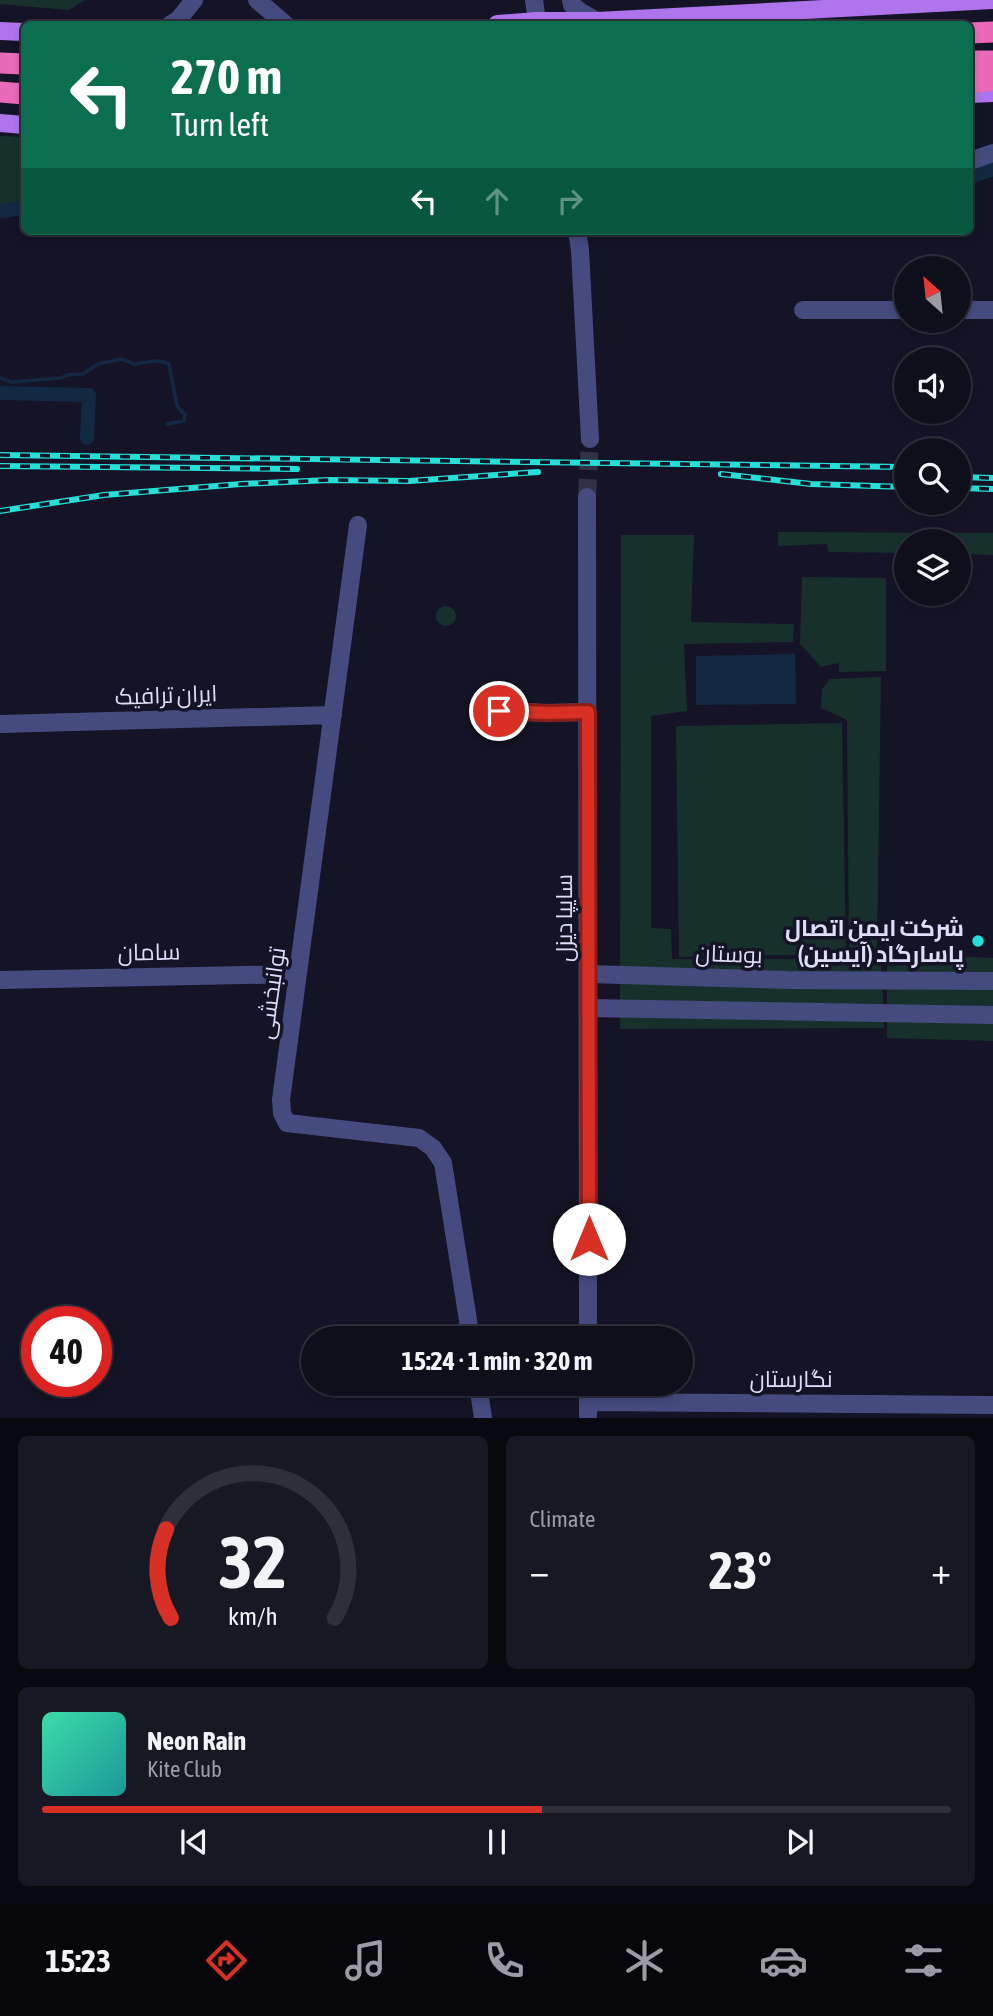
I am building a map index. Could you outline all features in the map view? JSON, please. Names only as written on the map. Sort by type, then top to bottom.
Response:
[{"type":"highway","points":[[973,33],[993,32]]},
{"type":"highway","points":[[973,61],[993,61]]},
{"type":"highway","points":[[0,63],[21,64]]},
{"type":"highway","points":[[973,83],[993,80]]},
{"type":"highway","points":[[0,92],[21,94]]},
{"type":"main road","points":[[537,21],[597,21],[993,0]]},
{"type":"main road","points":[[0,31],[21,32]]},
{"type":"main road","points":[[973,94],[993,93]]},
{"type":"main road","points":[[0,123],[21,125]]},
{"type":"street","points":[[176,21],[194,0]]},
{"type":"street","points":[[257,0],[282,21]]},
{"type":"street","points":[[534,0],[537,21]]},
{"type":"street","points":[[571,0],[572,5],[597,21]]},
{"type":"street","points":[[973,160],[993,153]]},
{"type":"street","points":[[578,235],[590,439]]},
{"type":"street","points":[[580,250],[583,235]]},
{"type":"street","points":[[803,310],[894,310]]},
{"type":"street","points":[[971,310],[993,310]]},
{"type":"street","name":"سایپا دیزل","points":[[587,497],[589,1326]]},
{"type":"street","name":"توانبخشی","points":[[358,525],[281,1100],[282,1113],[287,1123],[419,1138],[433,1148],[443,1164],[469,1326]]},
{"type":"street","points":[[499,711],[588,712]]},
{"type":"street","name":"ایران ترافیک","points":[[0,724],[333,715]]},
{"type":"street","name":"سامان","points":[[0,979],[298,974]]},
{"type":"street","name":"بوستان","points":[[589,974],[788,980],[993,981]]},
{"type":"street","points":[[589,1008],[993,1015]]},
{"type":"street","points":[[480,1396],[483,1418]]},
{"type":"street","name":"نگارستان","points":[[588,1401],[993,1405]]},
{"type":"green space","points":[[0,0],[85,0],[69,10],[0,4]]},
{"type":"green space","points":[[0,136],[21,137],[21,202],[0,205]]},
{"type":"green space","points":[[778,532],[894,533],[894,553],[828,552],[827,544],[778,546]]},
{"type":"green space","points":[[971,533],[993,533],[993,555],[971,554]]},
{"type":"green space","points":[[621,535],[694,535],[691,622],[794,624],[793,642],[684,644],[687,711],[651,716],[651,928],[671,929],[672,959],[849,959],[847,720],[821,708],[822,689],[830,679],[881,677],[877,946],[881,957],[884,1028],[620,1029]]},
{"type":"green space","points":[[802,577],[886,578],[886,671],[839,672],[839,663],[821,667],[800,644]]},
{"type":"green space","points":[[446,606],[453,609],[456,616],[453,623],[446,626],[439,623],[436,616],[439,609]]},
{"type":"green space","points":[[842,723],[846,954],[679,957],[676,726]]},
{"type":"green space","points":[[887,954],[993,958],[993,1041],[887,1038]]},
{"type":"water","points":[[795,654],[796,704],[696,705],[696,656]]},
{"type":"waterway","points":[[973,176],[993,169]]},
{"type":"waterway","points":[[0,211],[21,208]]},
{"type":"waterway","points":[[0,378],[11,382],[61,378],[83,374],[98,364],[122,359],[133,364],[164,362],[169,364],[177,406],[185,415],[184,421],[167,424]]},
{"type":"waterway","points":[[0,393],[89,395],[87,438]]},
{"type":"tunnel","points":[[587,497],[590,439]]},
{"type":"railway","points":[[0,455],[894,467]]},
{"type":"railway","points":[[0,466],[297,469]]},
{"type":"railway","points":[[0,511],[104,495],[241,484],[329,480],[409,481],[538,472]]},
{"type":"railway","points":[[721,474],[811,484],[894,487]]},
{"type":"railway","points":[[971,477],[993,478]]},
{"type":"railway","points":[[971,488],[993,489]]},
{"type":"place","name":"شرکت ایمن اتصال پاسارگاد (آیسین)","points":[[978,941]]},
{"type":"route","points":[[499,711],[588,712],[589,1239]]}]
